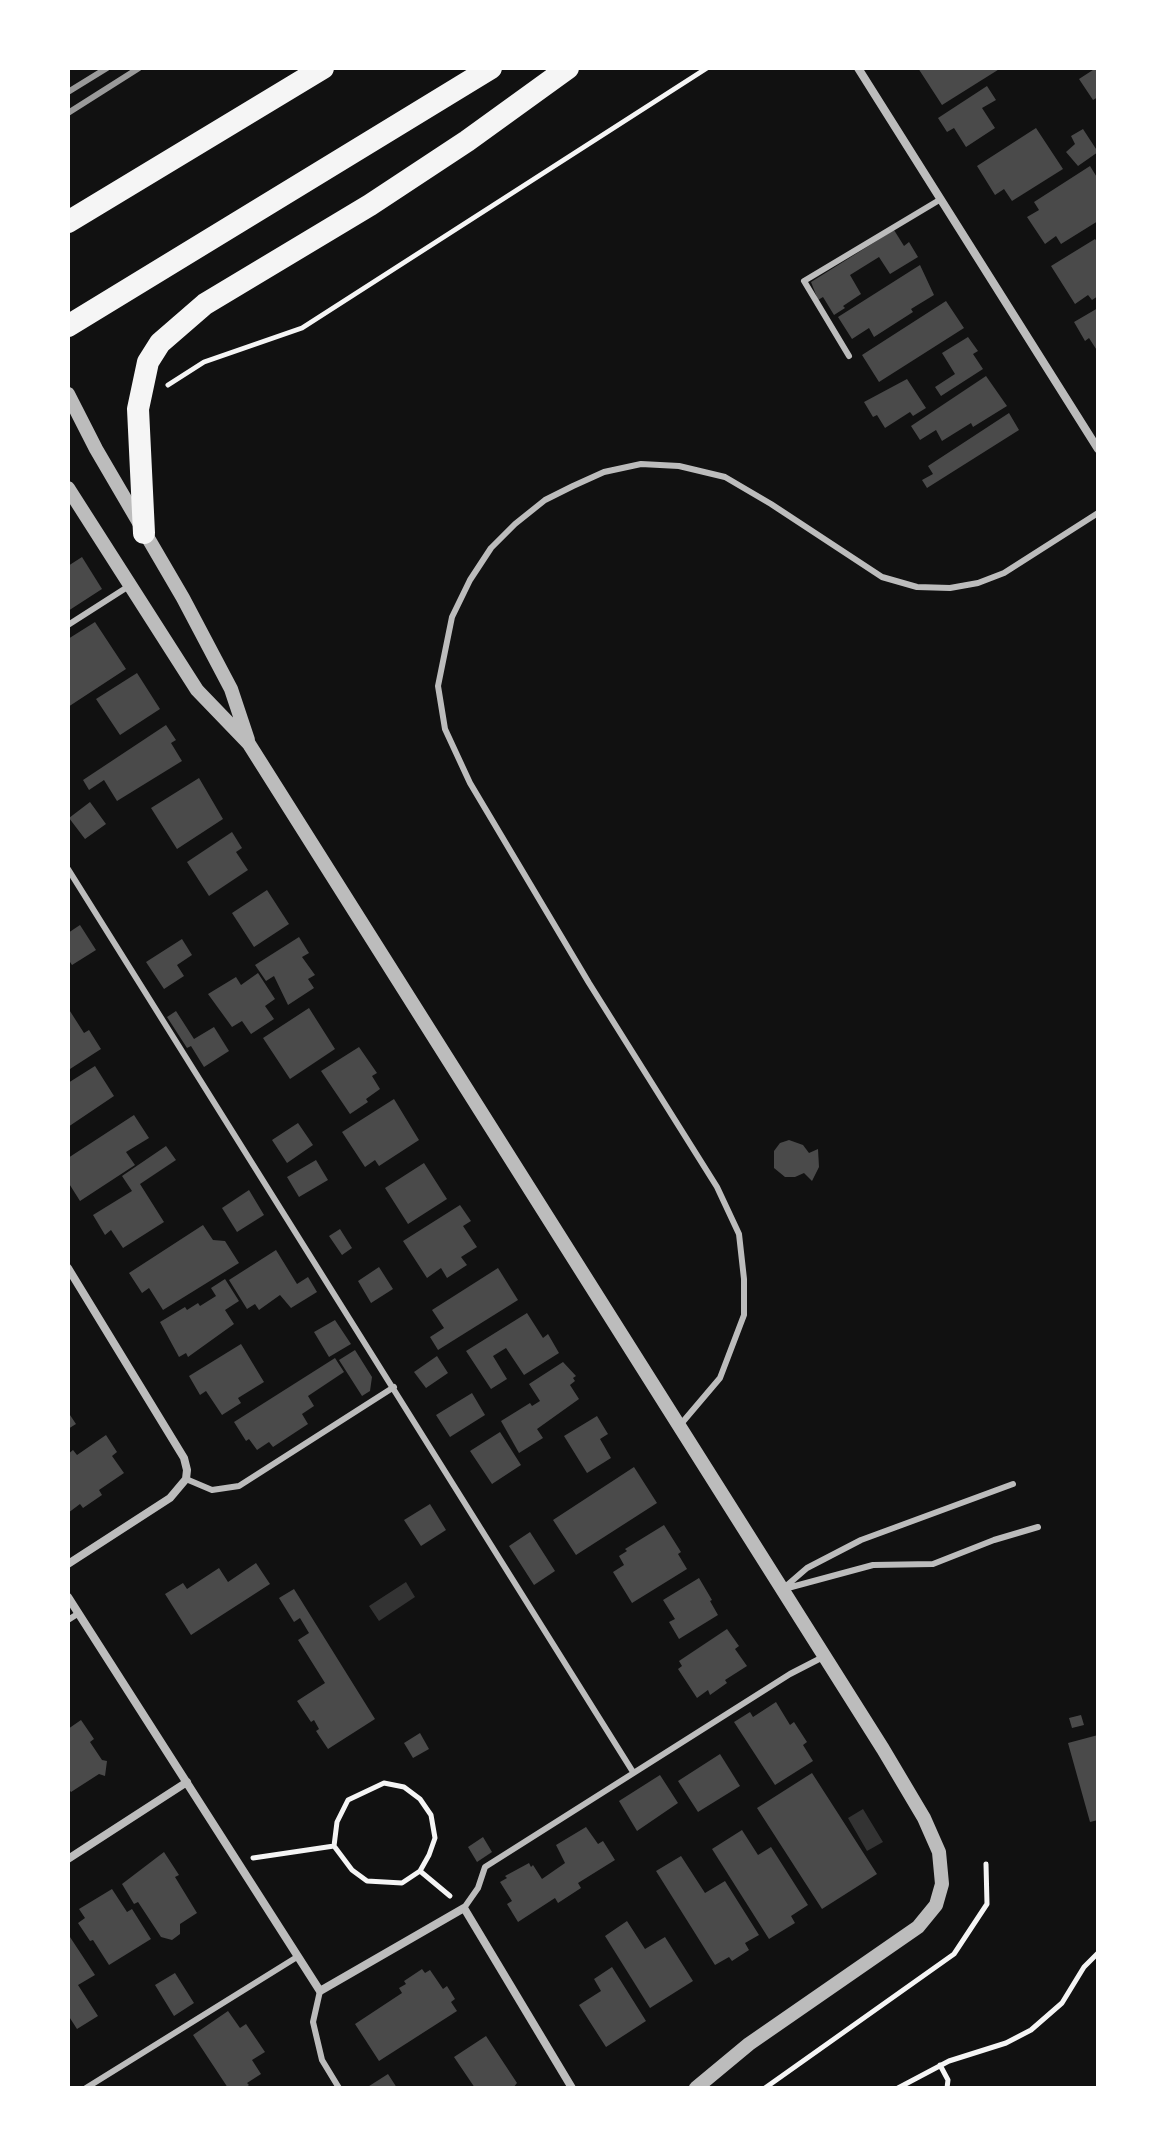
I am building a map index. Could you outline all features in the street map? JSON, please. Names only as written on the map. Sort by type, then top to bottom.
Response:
[{"type":"highway","points":[[68,222],[323,68]]},
{"type":"highway","points":[[68,326],[491,68]]},
{"type":"highway","points":[[144,533],[138,409],[148,362],[160,343],[205,304],[391,191],[568,68]]},
{"type":"street","points":[[858,68],[1098,449]]},
{"type":"street","points":[[68,394],[231,689],[249,744]]},
{"type":"street","points":[[68,488],[197,690],[249,744],[824,1656],[924,1818],[939,1852],[942,1884],[936,1905],[918,1927],[749,2044],[696,2088]]},
{"type":"street","points":[[68,1268],[184,1458],[186,1479],[170,1498],[68,1564]]},
{"type":"street","points":[[68,1597],[320,1991],[464,1908],[572,2088]]},
{"type":"street","points":[[68,1859],[187,1782]]},
{"type":"lane","points":[[849,356],[804,281],[941,199]]},
{"type":"lane","points":[[679,1426],[720,1378],[744,1315],[739,1234],[717,1187],[589,983],[470,783],[445,729],[438,686],[452,617],[470,580],[491,548],[515,524],[545,500],[573,486],[604,472],[641,464],[679,466],[725,477],[882,577],[917,587],[950,588],[978,583],[1004,573],[1098,513]]},
{"type":"lane","points":[[68,625],[129,586]]},
{"type":"lane","points":[[68,869],[633,1772]]},
{"type":"lane","points":[[186,1479],[212,1490],[239,1486],[394,1387]]},
{"type":"lane","points":[[782,1590],[807,1568],[861,1540],[1013,1484]]},
{"type":"lane","points":[[782,1590],[873,1565],[933,1564],[1038,1527]]},
{"type":"lane","points":[[68,1620],[79,1613]]},
{"type":"lane","points":[[464,1908],[478,1888],[485,1867],[790,1674],[824,1656]]},
{"type":"lane","points":[[86,2088],[297,1957]]},
{"type":"lane","points":[[320,1991],[313,2022],[322,2060],[339,2088]]},
{"type":"path","points":[[159,391],[204,362],[302,328],[707,68]]},
{"type":"path","points":[[384,1783],[404,1787],[420,1799],[431,1815],[435,1838],[429,1855],[420,1871],[402,1883],[367,1881],[352,1870],[334,1846],[337,1822],[348,1800],[384,1783]]},
{"type":"path","points":[[236,1860],[334,1846]]},
{"type":"path","points":[[765,2088],[954,1954],[987,1904],[986,1864]]},
{"type":"path","points":[[420,1871],[464,1908]]},
{"type":"path","points":[[898,2088],[940,2065],[1006,2043],[1031,2030],[1062,2003],[1084,1967],[1098,1953]]},
{"type":"path","points":[[940,2065],[948,2080],[947,2088]]},
{"type":"shaded area","points":[[406,1582],[415,1597],[379,1621],[369,1606]]},
{"type":"shaded area","points":[[863,1809],[883,1842],[867,1851],[848,1818]]},
{"type":"building","points":[[918,68],[1001,68],[942,105]]},
{"type":"building","points":[[1096,68],[1098,97],[1093,100],[1079,79]]},
{"type":"building","points":[[987,86],[996,100],[982,108],[995,128],[966,147],[954,128],[947,132],[938,118]]},
{"type":"building","points":[[1036,128],[1063,169],[1012,201],[1004,189],[995,195],[977,166]]},
{"type":"building","points":[[1083,129],[1098,152],[1078,166],[1066,152],[1075,144],[1071,136]]},
{"type":"building","points":[[1090,166],[1098,179],[1098,221],[1061,244],[1056,236],[1045,244],[1027,217],[1039,210],[1034,202]]},
{"type":"building","points":[[894,230],[904,246],[909,242],[918,257],[890,274],[879,257],[850,275],[861,294],[834,315],[823,297],[818,300],[811,282]]},
{"type":"building","points":[[1095,239],[1098,243],[1098,296],[1092,300],[1088,295],[1075,304],[1051,266]]},
{"type":"building","points":[[920,265],[934,295],[874,337],[869,328],[852,339],[838,317]]},
{"type":"building","points":[[946,301],[964,328],[879,382],[862,355]]},
{"type":"building","points":[[1098,308],[1098,352],[1089,338],[1085,341],[1074,322]]},
{"type":"building","points":[[968,337],[978,351],[973,354],[983,369],[941,396],[935,387],[955,374],[942,353]]},
{"type":"building","points":[[986,376],[1007,406],[942,441],[936,430],[920,440],[911,426]]},
{"type":"building","points":[[907,379],[926,408],[913,416],[910,412],[885,428],[877,415],[873,417],[864,402]]},
{"type":"building","points":[[1009,413],[1019,430],[927,488],[922,480],[933,474],[928,466]]},
{"type":"building","points":[[82,557],[102,589],[68,611],[68,566]]},
{"type":"building","points":[[95,622],[126,669],[68,707],[68,639]]},
{"type":"building","points":[[137,673],[160,709],[120,735],[96,699]]},
{"type":"building","points":[[166,725],[176,740],[171,743],[182,761],[117,801],[104,780],[89,790],[83,780]]},
{"type":"building","points":[[199,778],[223,819],[177,849],[151,808]]},
{"type":"building","points":[[90,802],[106,824],[85,839],[69,818]]},
{"type":"building","points":[[232,832],[242,848],[236,852],[248,870],[209,896],[187,862]]},
{"type":"building","points":[[267,890],[289,924],[254,947],[232,913]]},
{"type":"building","points":[[80,925],[96,950],[72,965],[68,959],[68,933]]},
{"type":"building","points":[[299,937],[309,953],[302,957],[315,975],[308,979],[314,988],[288,1005],[274,976],[266,981],[255,965]]},
{"type":"building","points":[[182,939],[192,955],[177,965],[184,976],[164,989],[146,962]]},
{"type":"building","points":[[258,973],[275,999],[265,1006],[274,1019],[251,1034],[242,1021],[232,1027],[208,994],[236,977],[241,985]]},
{"type":"building","points":[[68,1008],[84,1033],[89,1030],[101,1049],[70,1069]]},
{"type":"building","points":[[309,1008],[335,1049],[290,1079],[263,1038]]},
{"type":"building","points":[[176,1011],[194,1039],[214,1027],[229,1051],[204,1067],[167,1017]]},
{"type":"building","points":[[359,1047],[377,1073],[372,1076],[380,1089],[350,1114],[321,1071]]},
{"type":"building","points":[[95,1066],[114,1096],[68,1127],[68,1083]]},
{"type":"building","points":[[394,1099],[419,1140],[379,1166],[375,1160],[365,1167],[342,1132]]},
{"type":"building","points":[[134,1115],[149,1138],[126,1152],[135,1165],[80,1201],[68,1182],[68,1158]]},
{"type":"building","points":[[298,1123],[313,1145],[287,1163],[272,1140]]},
{"type":"building","points":[[789,1140],[803,1145],[809,1153],[818,1149],[819,1167],[812,1181],[804,1173],[785,1177],[774,1168],[774,1151],[780,1143]]},
{"type":"building","points":[[166,1146],[176,1160],[140,1184],[164,1222],[123,1248],[111,1230],[105,1235],[93,1215],[132,1191],[122,1176]]},
{"type":"building","points":[[316,1160],[328,1180],[299,1197],[287,1177]]},
{"type":"building","points":[[424,1163],[447,1199],[408,1224],[385,1188]]},
{"type":"building","points":[[249,1190],[264,1215],[237,1232],[222,1208]]},
{"type":"building","points":[[460,1205],[471,1221],[463,1226],[477,1247],[461,1257],[467,1265],[447,1278],[441,1268],[427,1278],[403,1241]]},
{"type":"building","points":[[203,1225],[213,1240],[225,1241],[239,1263],[163,1310],[149,1288],[142,1293],[129,1273]]},
{"type":"building","points":[[340,1229],[352,1248],[342,1255],[329,1236]]},
{"type":"building","points":[[276,1250],[297,1284],[308,1277],[317,1292],[291,1308],[280,1295],[259,1310],[255,1304],[247,1309],[229,1280]]},
{"type":"building","points":[[379,1267],[393,1289],[371,1303],[358,1281]]},
{"type":"building","points":[[498,1268],[518,1300],[438,1350],[430,1337],[444,1328],[432,1310]]},
{"type":"building","points":[[225,1279],[239,1301],[225,1310],[234,1324],[188,1357],[186,1353],[179,1357],[160,1322],[185,1307],[187,1310],[198,1303],[200,1306],[216,1296],[211,1288]]},
{"type":"building","points":[[527,1313],[543,1338],[548,1334],[559,1353],[524,1375],[506,1348],[493,1356],[507,1379],[491,1389],[466,1351]]},
{"type":"building","points":[[335,1320],[351,1344],[329,1357],[314,1332]]},
{"type":"building","points":[[241,1344],[264,1382],[238,1398],[241,1403],[222,1415],[206,1391],[200,1395],[189,1376]]},
{"type":"building","points":[[355,1350],[372,1377],[370,1391],[362,1396],[339,1360]]},
{"type":"building","points":[[437,1356],[448,1373],[426,1388],[414,1372]]},
{"type":"building","points":[[335,1358],[344,1372],[308,1396],[314,1406],[302,1414],[308,1424],[273,1447],[269,1442],[257,1450],[249,1439],[246,1441],[234,1422]]},
{"type":"building","points":[[563,1362],[576,1376],[570,1385],[579,1399],[537,1429],[543,1438],[519,1453],[501,1421],[530,1403],[532,1406],[540,1401],[529,1384]]},
{"type":"building","points":[[472,1393],[485,1415],[450,1437],[436,1415]]},
{"type":"building","points":[[68,1412],[76,1424],[68,1429]]},
{"type":"building","points":[[597,1416],[608,1434],[600,1439],[611,1458],[587,1473],[564,1436]]},
{"type":"building","points":[[500,1432],[521,1465],[492,1484],[470,1451]]},
{"type":"building","points":[[106,1435],[117,1452],[112,1456],[124,1473],[99,1490],[102,1495],[83,1508],[80,1504],[68,1513],[68,1454],[73,1450],[77,1455]]},
{"type":"building","points":[[634,1467],[657,1503],[576,1555],[553,1520]]},
{"type":"building","points":[[430,1504],[446,1530],[421,1546],[404,1520]]},
{"type":"building","points":[[664,1525],[681,1552],[678,1554],[687,1569],[632,1603],[613,1572],[624,1565],[619,1556]]},
{"type":"building","points":[[530,1532],[555,1571],[534,1585],[509,1546]]},
{"type":"building","points":[[256,1563],[270,1584],[191,1635],[165,1594],[183,1583],[187,1589],[219,1568],[228,1582]]},
{"type":"building","points":[[699,1578],[718,1615],[679,1639],[669,1622],[675,1619],[663,1600]]},
{"type":"building","points":[[294,1589],[375,1719],[328,1749],[316,1731],[319,1729],[314,1720],[311,1722],[297,1701],[325,1683],[298,1640],[309,1633],[300,1618],[294,1622],[279,1598]]},
{"type":"building","points":[[727,1629],[739,1646],[735,1649],[747,1666],[725,1680],[727,1683],[710,1695],[708,1690],[697,1698],[678,1669],[682,1666],[679,1661]]},
{"type":"building","points":[[776,1702],[790,1725],[794,1722],[807,1742],[803,1745],[813,1761],[775,1785],[734,1722],[750,1712],[753,1717]]},
{"type":"building","points":[[1081,1715],[1084,1725],[1072,1728],[1069,1718]]},
{"type":"building","points":[[81,1720],[94,1739],[90,1742],[102,1760],[107,1761],[105,1776],[99,1774],[71,1792],[68,1788],[68,1729]]},
{"type":"building","points":[[420,1733],[429,1749],[413,1758],[404,1743]]},
{"type":"building","points":[[1098,1735],[1098,1820],[1090,1822],[1068,1743]]},
{"type":"building","points":[[720,1754],[740,1786],[698,1812],[678,1781]]},
{"type":"building","points":[[812,1773],[877,1874],[822,1909],[757,1808]]},
{"type":"building","points":[[660,1775],[678,1803],[637,1831],[619,1801]]},
{"type":"building","points":[[586,1827],[598,1844],[603,1841],[615,1860],[578,1883],[581,1888],[558,1903],[555,1898],[518,1922],[507,1904],[512,1901],[500,1882],[529,1863],[542,1879],[565,1863],[556,1845]]},
{"type":"building","points":[[742,1830],[758,1855],[771,1847],[808,1905],[791,1916],[795,1923],[769,1939],[712,1849]]},
{"type":"building","points":[[483,1837],[492,1852],[477,1862],[468,1847]]},
{"type":"building","points":[[164,1852],[197,1913],[180,1924],[180,1934],[172,1940],[161,1937],[122,1884]]},
{"type":"building","points":[[681,1856],[705,1893],[725,1881],[759,1935],[745,1943],[749,1950],[732,1961],[729,1957],[715,1965],[656,1871]]},
{"type":"building","points":[[112,1889],[127,1912],[132,1909],[151,1939],[109,1965],[78,1923],[85,1918],[79,1909]]},
{"type":"building","points":[[627,1921],[645,1949],[665,1937],[693,1981],[650,2008],[605,1936]]},
{"type":"building","points":[[68,1934],[95,1975],[78,1985],[98,2016],[77,2029],[68,2015]]},
{"type":"building","points":[[612,1967],[646,2021],[606,2047],[579,2005],[601,1991],[594,1979]]},
{"type":"building","points":[[422,1969],[425,1973],[430,1970],[443,1989],[447,1986],[455,1999],[451,2002],[457,2011],[379,2061],[355,2024],[402,1993],[399,1988],[406,1984],[404,1981]]},
{"type":"building","points":[[175,1973],[194,2003],[174,2016],[155,1985]]},
{"type":"building","points":[[228,2011],[240,2028],[246,2024],[265,2052],[252,2060],[261,2074],[247,2083],[249,2085],[245,2088],[228,2088],[193,2035]]},
{"type":"building","points":[[486,2036],[517,2083],[513,2088],[475,2088],[454,2057]]},
{"type":"building","points":[[388,2074],[397,2088],[366,2088]]},
{"type":"railway","points":[[68,92],[107,68]]},
{"type":"railway","points":[[68,113],[139,68]]}]
